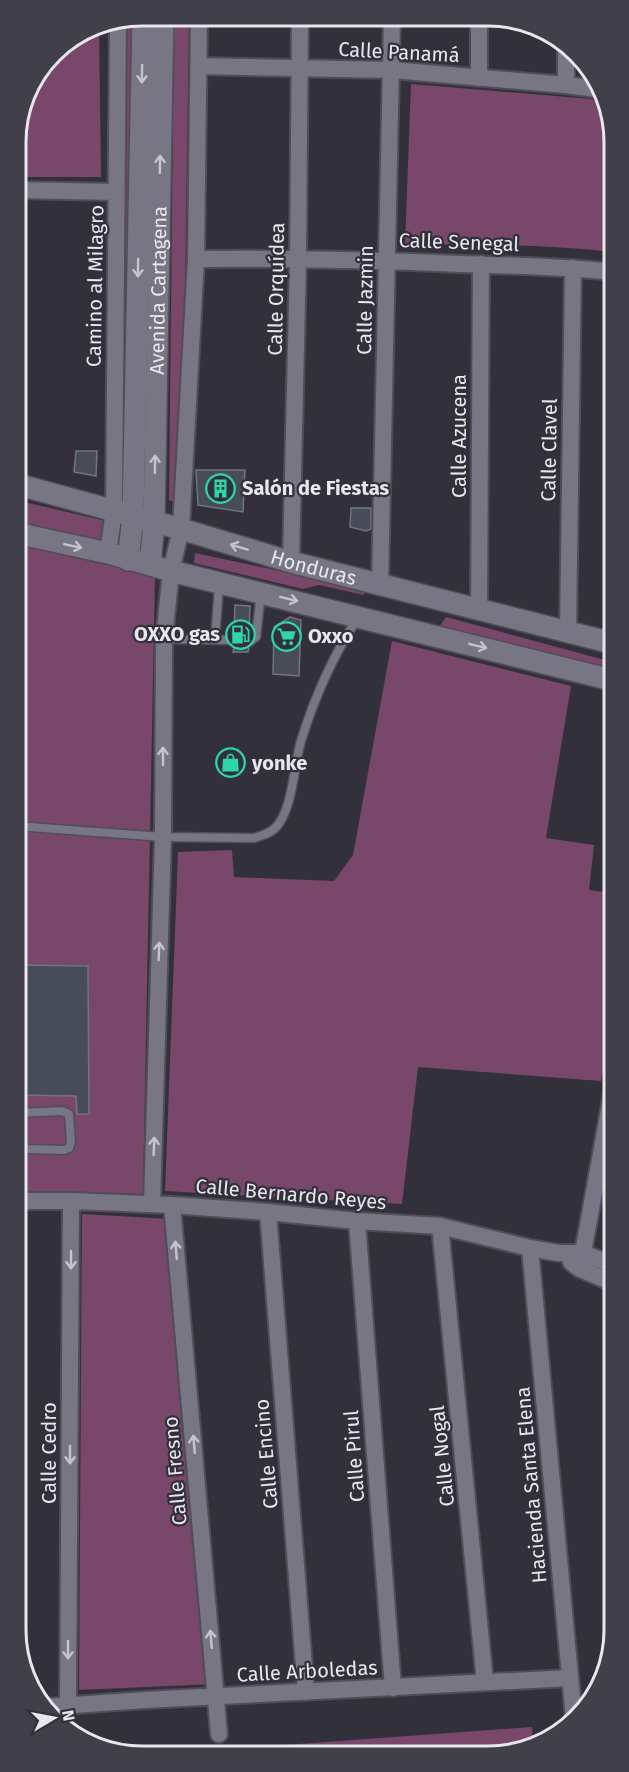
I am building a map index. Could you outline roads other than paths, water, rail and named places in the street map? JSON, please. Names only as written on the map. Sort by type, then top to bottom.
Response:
[{"type":"street","name":"Avenida Cartagena","points":[[128,560],[123,514],[143,26]]},
{"type":"street","name":"Avenida Cartagena","points":[[150,564],[154,523],[163,26]]},
{"type":"street","points":[[152,1204],[163,837],[164,639],[171,571],[181,529],[196,259],[199,26]]},
{"type":"street","name":"Calle Orquídea","points":[[291,562],[300,26]]},
{"type":"street","name":"Calle Jazmin","points":[[380,585],[392,26]]},
{"type":"street","points":[[478,78],[479,26]]},
{"type":"street","name":"Camino al Milagro","points":[[108,553],[123,514],[117,192],[118,28]]},
{"type":"street","points":[[566,56],[567,85]]},
{"type":"street","name":"Calle Panamá","points":[[199,66],[392,70],[591,89]]},
{"type":"street","points":[[26,190],[117,192]]},
{"type":"street","name":"Calle Senegal","points":[[196,259],[298,258],[481,264],[604,271]]},
{"type":"street","name":"Calle Azucena","points":[[479,608],[481,264]]},
{"type":"street","name":"Calle Clavel","points":[[568,633],[573,268]]},
{"type":"street","name":"Honduras","points":[[26,486],[291,562],[437,601],[479,608],[604,641]]},
{"type":"street","name":"Honduras","points":[[26,535],[108,553],[171,571],[604,678]]},
{"type":"street","points":[[358,616],[380,585]]},
{"type":"street","points":[[426,633],[437,601]]},
{"type":"street","points":[[582,1261],[603,1142]]},
{"type":"street","name":"Calle Bernardo Reyes","points":[[26,1202],[72,1201],[172,1205],[440,1226],[558,1253],[582,1261],[603,1264]]},
{"type":"street","name":"Calle Cedro","points":[[68,1704],[72,1201]]},
{"type":"street","name":"Calle Fresno","points":[[172,1205],[219,1734]]},
{"type":"street","name":"Calle Encino","points":[[268,1212],[306,1692]]},
{"type":"street","name":"Calle Pirul","points":[[357,1221],[393,1688]]},
{"type":"street","name":"Calle Nogal","points":[[440,1226],[485,1682]]},
{"type":"street","name":"Hacienda Santa Elena","points":[[530,1248],[573,1709]]},
{"type":"street","name":"Calle Bernardo Reyes","points":[[582,1261],[603,1276]]},
{"type":"street","name":"Calle Arboledas","points":[[53,1706],[570,1678]]},
{"type":"lane","points":[[215,640],[219,582]]},
{"type":"lane","points":[[249,642],[256,637],[261,592]]},
{"type":"lane","points":[[26,827],[163,837],[254,838],[268,834],[279,825],[290,795],[301,743],[314,702],[358,616]]},
{"type":"lane","points":[[164,639],[234,640]]},
{"type":"lane","points":[[26,1113],[62,1111],[69,1114],[71,1142],[69,1148],[64,1150],[26,1148]]},
{"type":"place","name":"Salón de Fiestas","points":[[221,488]]},
{"type":"place","name":"OXXO gas","points":[[241,634]]},
{"type":"place","name":"Oxxo","points":[[287,636]]},
{"type":"place","name":"yonke","points":[[231,763]]}]
